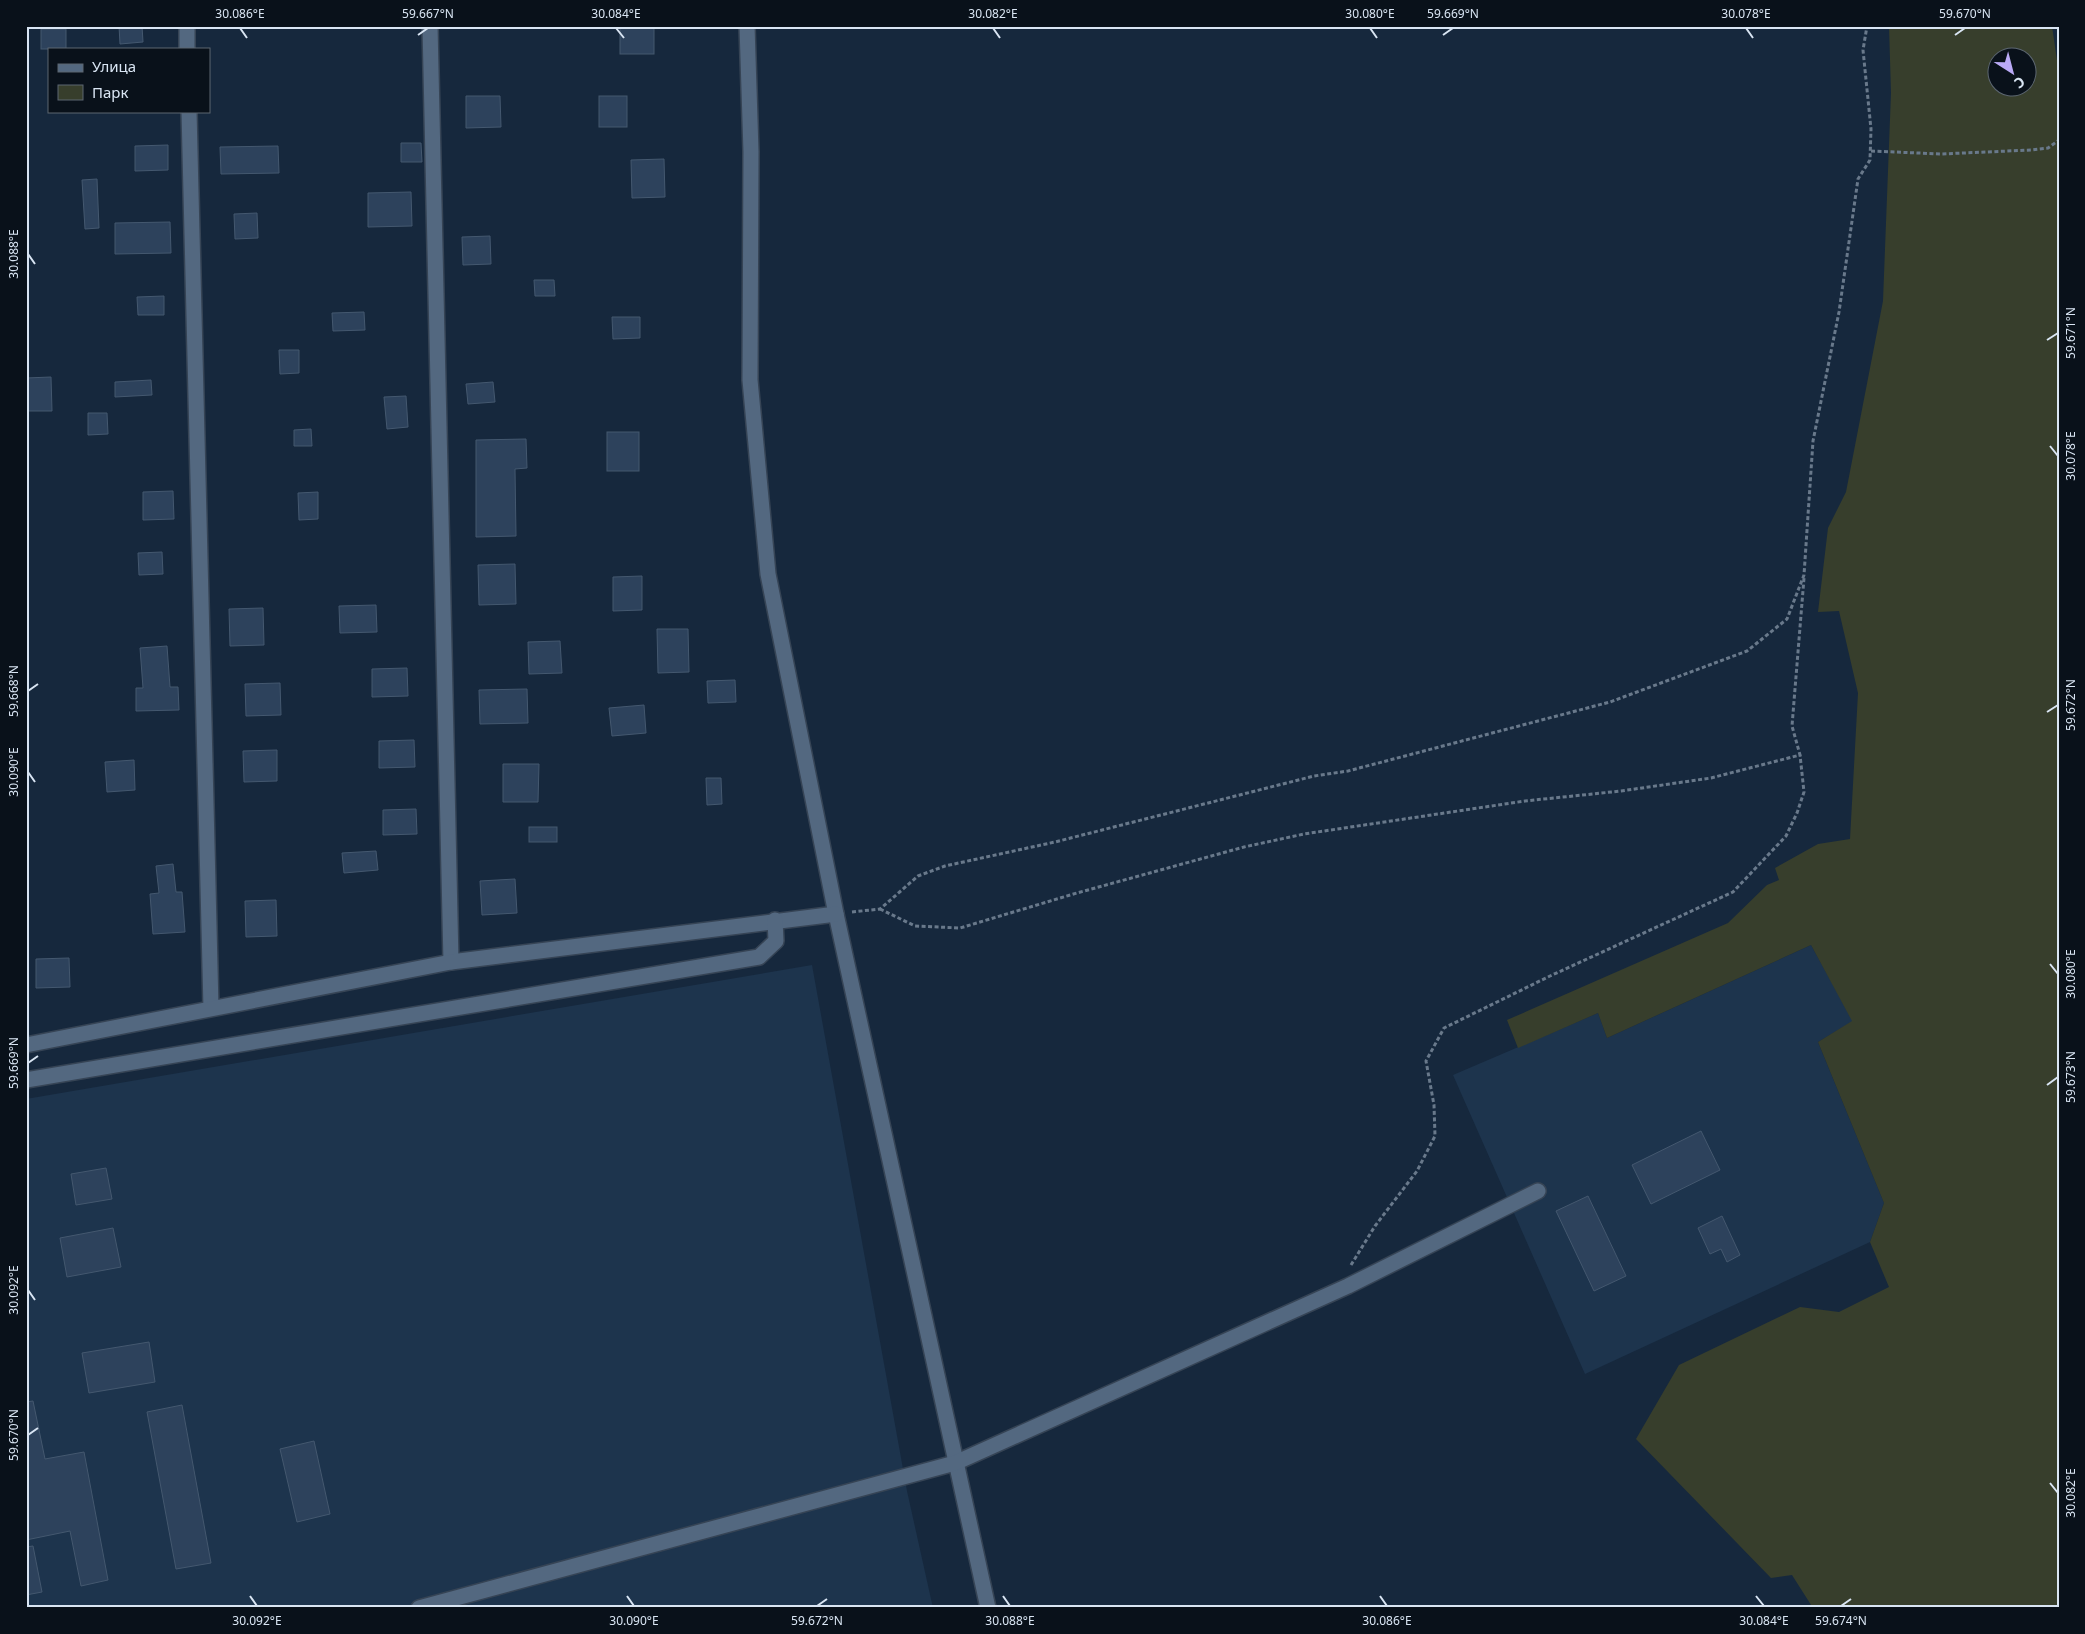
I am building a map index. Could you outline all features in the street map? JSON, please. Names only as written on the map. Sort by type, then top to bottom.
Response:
[{"type":"street","points":[[187,26],[187,48]]},
{"type":"street","points":[[430,26],[451,962]]},
{"type":"street","points":[[747,26],[751,152],[750,380],[767,564],[836,914],[988,1608]]},
{"type":"street","points":[[189,112],[211,1008]]},
{"type":"street","points":[[26,1045],[451,962],[775,920],[836,914]]},
{"type":"street","points":[[26,1080],[759,957],[776,941],[775,920]]},
{"type":"street","points":[[419,1608],[955,1463],[1348,1286],[1538,1191]]},
{"type":"path","points":[[1348,1286],[1351,1265],[1375,1226],[1417,1170],[1435,1136],[1434,1105],[1426,1060],[1444,1028],[1550,976],[1733,892],[1770,855],[1786,836],[1789,829],[1804,792],[1800,755],[1792,726],[1813,441],[1840,312],[1858,179],[1870,160],[1871,151],[1871,129],[1863,50],[1866,26]]},
{"type":"path","points":[[1871,151],[1941,154],[2031,150],[2048,148],[2059,140]]},
{"type":"path","points":[[880,909],[918,876],[946,866],[1055,842],[1314,776],[1348,771],[1610,702],[1747,651],[1787,619],[1804,574]]},
{"type":"path","points":[[836,914],[880,909],[915,926],[960,928],[1105,885],[1244,847],[1304,834],[1525,800],[1621,791],[1712,778],[1800,755]]},
{"type":"shaded area","points":[[1811,945],[1853,1021],[1818,1042],[1884,1203],[1870,1242],[1585,1374],[1453,1075],[1598,1013],[1607,1038]]},
{"type":"shaded area","points":[[812,965],[907,1491],[933,1608],[26,1608],[26,1099]]},
{"type":"green space","points":[[1889,26],[2052,26],[2059,74],[2059,1608],[1813,1608],[1792,1575],[1771,1578],[1636,1439],[1679,1365],[1800,1307],[1839,1312],[1889,1287],[1870,1242],[1884,1203],[1818,1042],[1852,1021],[1811,945],[1607,1038],[1598,1013],[1518,1048],[1507,1020],[1728,923],[1767,885],[1779,880],[1775,868],[1818,844],[1850,839],[1858,693],[1839,611],[1818,612],[1828,528],[1846,492],[1883,301],[1891,93]]},
{"type":"building","points":[[119,26],[142,26],[143,42],[120,44]]},
{"type":"building","points":[[620,26],[654,26],[654,54],[620,54]]},
{"type":"building","points":[[41,29],[66,29],[66,48],[41,49]]},
{"type":"building","points":[[466,96],[500,96],[501,127],[466,128]]},
{"type":"building","points":[[599,96],[627,96],[627,127],[599,127]]},
{"type":"building","points":[[401,143],[421,143],[422,162],[401,162]]},
{"type":"building","points":[[168,145],[168,170],[135,171],[135,146]]},
{"type":"building","points":[[278,146],[279,173],[221,174],[220,147]]},
{"type":"building","points":[[664,159],[665,197],[632,198],[631,160]]},
{"type":"building","points":[[97,179],[99,228],[85,229],[82,180]]},
{"type":"building","points":[[411,192],[412,226],[368,227],[368,193]]},
{"type":"building","points":[[257,213],[258,238],[235,239],[234,214]]},
{"type":"building","points":[[170,222],[171,253],[115,254],[115,223]]},
{"type":"building","points":[[490,236],[491,264],[463,265],[462,237]]},
{"type":"building","points":[[534,280],[554,280],[555,296],[535,296]]},
{"type":"building","points":[[164,296],[164,315],[138,315],[137,297]]},
{"type":"building","points":[[364,312],[365,330],[333,331],[332,313]]},
{"type":"building","points":[[612,317],[640,317],[640,338],[613,339]]},
{"type":"building","points":[[279,350],[299,350],[299,373],[280,374]]},
{"type":"building","points":[[51,377],[52,411],[26,411],[26,378]]},
{"type":"building","points":[[151,380],[152,395],[115,397],[115,382]]},
{"type":"building","points":[[493,382],[495,402],[468,404],[466,384]]},
{"type":"building","points":[[406,396],[408,427],[387,429],[384,397]]},
{"type":"building","points":[[88,413],[107,413],[108,434],[88,435]]},
{"type":"building","points":[[311,429],[312,446],[294,446],[294,430]]},
{"type":"building","points":[[607,432],[639,432],[639,471],[607,471]]},
{"type":"building","points":[[526,439],[527,468],[515,469],[516,536],[476,537],[476,440]]},
{"type":"building","points":[[173,491],[174,519],[143,520],[143,492]]},
{"type":"building","points":[[318,492],[318,519],[299,520],[298,493]]},
{"type":"building","points":[[162,552],[163,574],[139,575],[138,553]]},
{"type":"building","points":[[515,564],[516,604],[479,605],[478,565]]},
{"type":"building","points":[[642,576],[642,610],[613,611],[613,577]]},
{"type":"building","points":[[376,605],[377,632],[340,633],[339,606]]},
{"type":"building","points":[[263,608],[264,645],[230,646],[229,609]]},
{"type":"building","points":[[657,629],[688,629],[689,672],[658,673]]},
{"type":"building","points":[[560,641],[562,673],[529,674],[528,642]]},
{"type":"building","points":[[167,646],[170,687],[178,687],[179,710],[136,711],[136,688],[143,688],[140,648]]},
{"type":"building","points":[[407,668],[408,696],[372,697],[372,669]]},
{"type":"building","points":[[735,680],[736,702],[708,703],[707,681]]},
{"type":"building","points":[[280,683],[281,715],[246,716],[245,684]]},
{"type":"building","points":[[527,689],[528,723],[480,724],[479,690]]},
{"type":"building","points":[[644,705],[646,733],[612,736],[609,708]]},
{"type":"building","points":[[414,740],[415,767],[379,768],[379,741]]},
{"type":"building","points":[[277,750],[277,781],[244,782],[243,751]]},
{"type":"building","points":[[134,760],[135,790],[107,792],[105,762]]},
{"type":"building","points":[[503,764],[539,764],[538,802],[503,802]]},
{"type":"building","points":[[706,778],[721,778],[722,804],[707,805]]},
{"type":"building","points":[[416,809],[417,834],[383,835],[383,810]]},
{"type":"building","points":[[529,827],[557,827],[557,842],[529,842]]},
{"type":"building","points":[[376,851],[378,870],[344,873],[342,853]]},
{"type":"building","points":[[173,864],[176,892],[182,892],[185,932],[153,934],[150,894],[159,893],[156,866]]},
{"type":"building","points":[[515,879],[517,913],[482,915],[480,881]]},
{"type":"building","points":[[276,900],[277,936],[246,937],[245,901]]},
{"type":"building","points":[[69,958],[70,987],[36,988],[36,959]]},
{"type":"building","points":[[1701,1131],[1720,1170],[1651,1204],[1632,1165]]},
{"type":"building","points":[[106,1168],[112,1199],[76,1205],[71,1174]]},
{"type":"building","points":[[1588,1196],[1626,1276],[1594,1291],[1556,1211]]},
{"type":"building","points":[[1722,1216],[1740,1255],[1727,1262],[1721,1249],[1710,1254],[1698,1228]]},
{"type":"building","points":[[113,1228],[121,1267],[67,1277],[60,1238]]},
{"type":"building","points":[[149,1342],[155,1382],[89,1393],[82,1353]]},
{"type":"building","points":[[33,1401],[45,1459],[84,1452],[108,1580],[81,1586],[70,1531],[26,1540],[26,1402]]},
{"type":"building","points":[[182,1405],[211,1563],[176,1569],[147,1412]]},
{"type":"building","points":[[314,1441],[330,1514],[297,1522],[280,1449]]},
{"type":"building","points":[[33,1546],[42,1592],[26,1595],[26,1547]]}]
